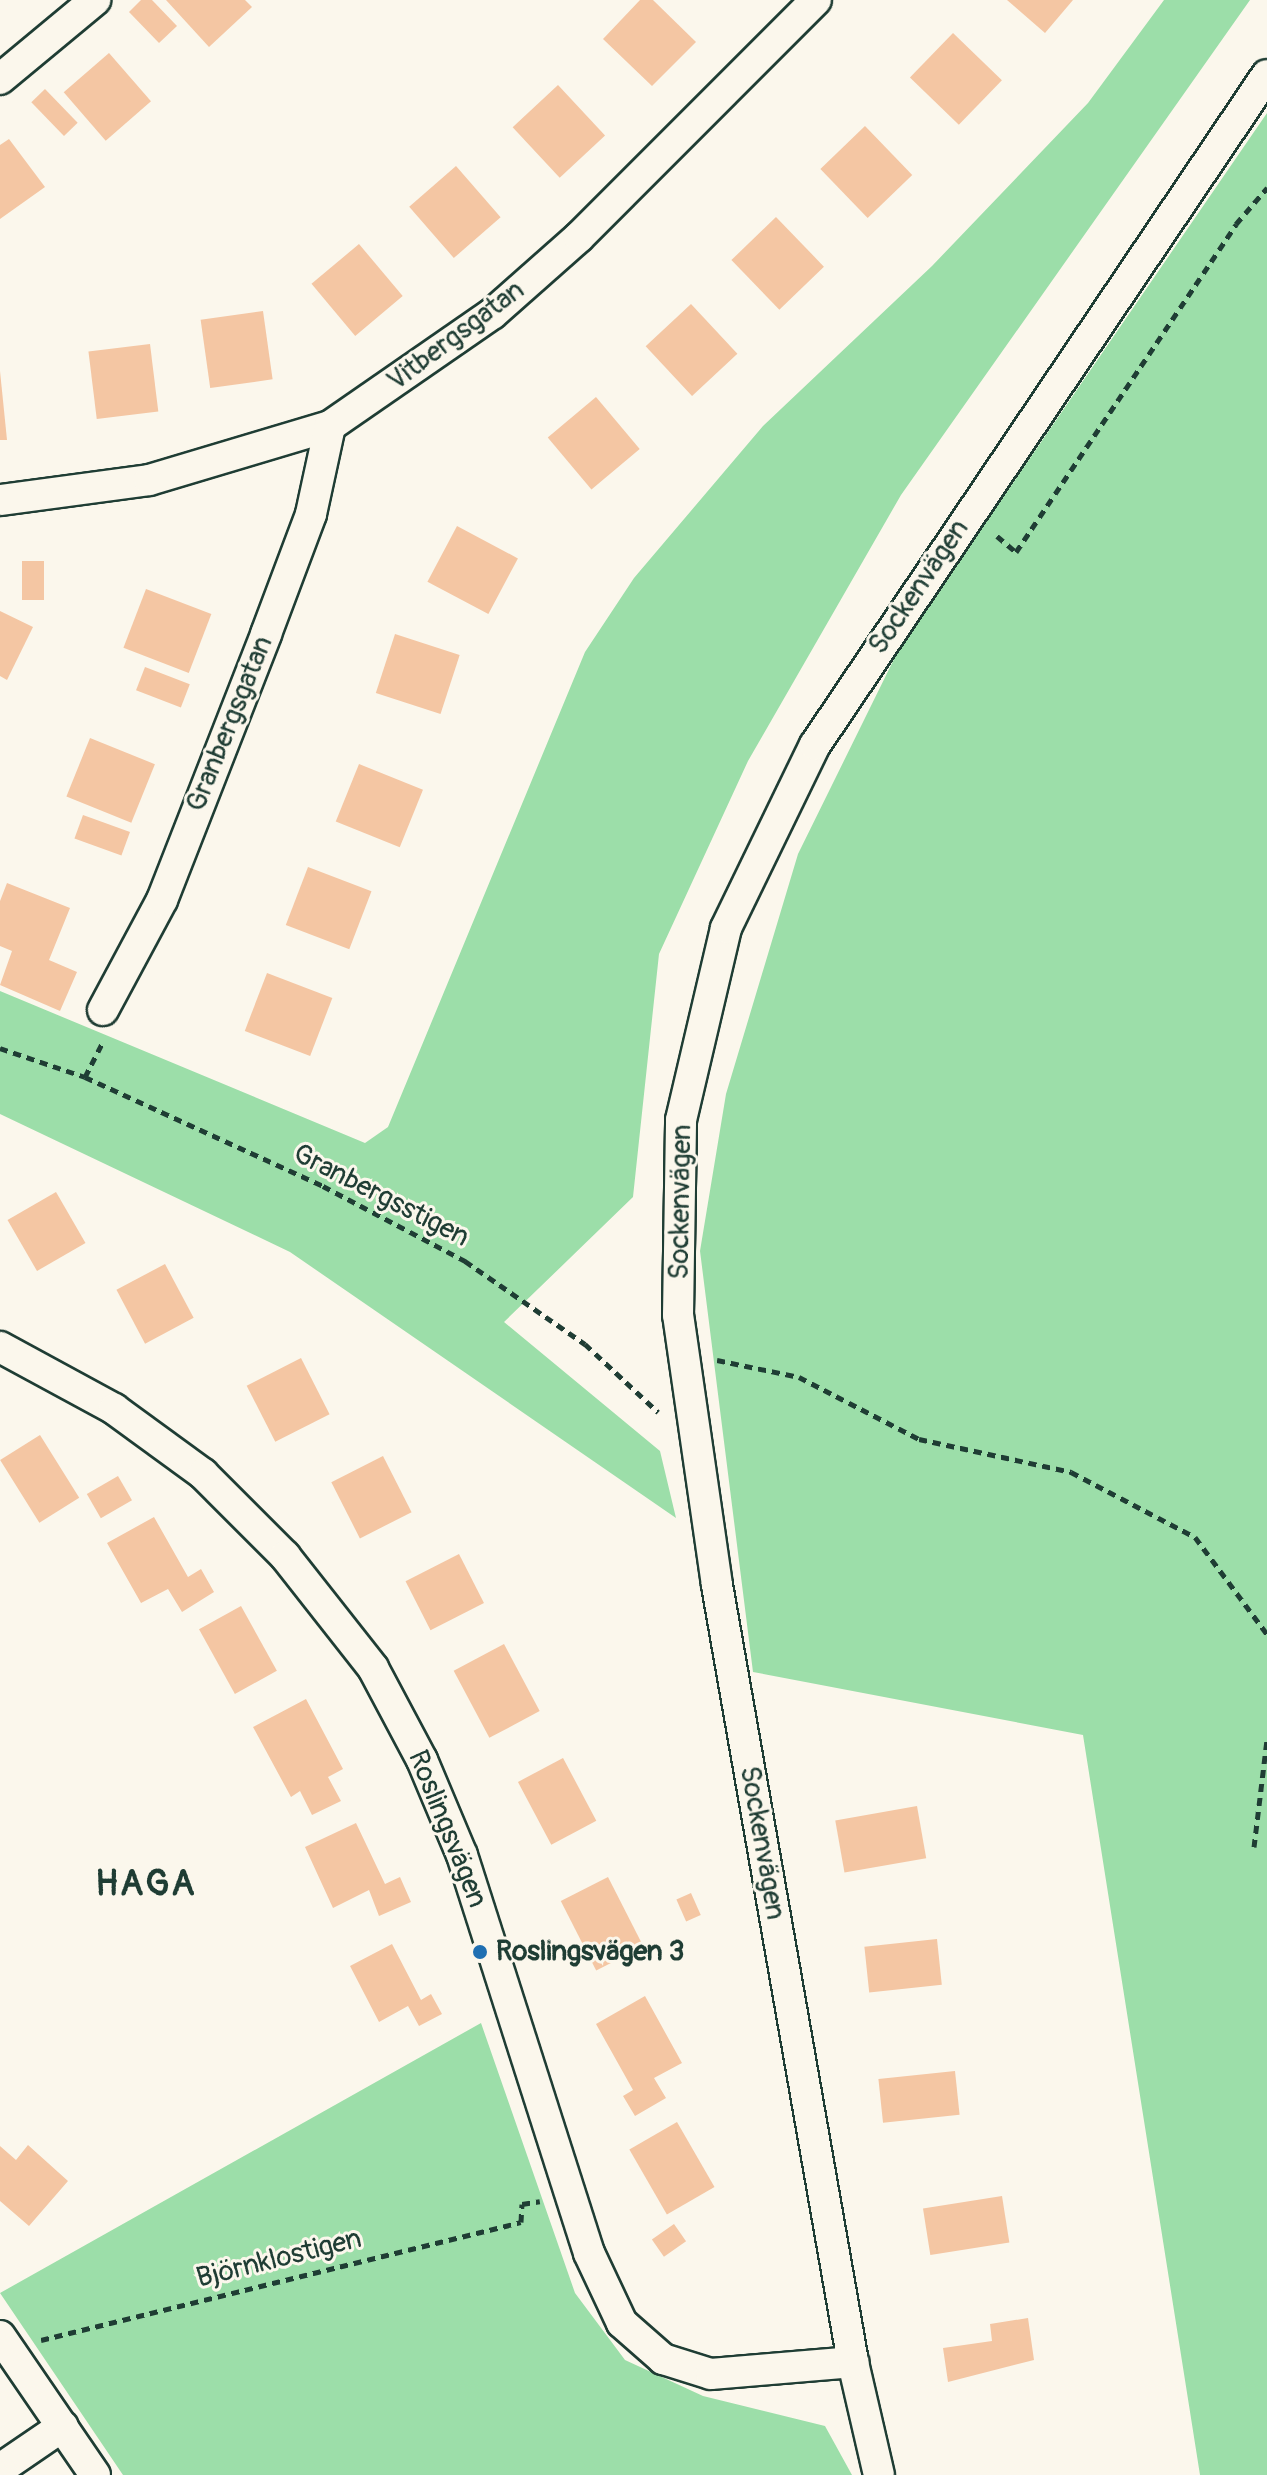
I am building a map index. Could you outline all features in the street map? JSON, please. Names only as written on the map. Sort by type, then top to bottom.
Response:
[{"type":"street","points":[[0,79],[95,0]]},
{"type":"street","name":"Vitbergsgatan","points":[[0,500],[149,480],[330,426],[492,314],[579,237],[816,0]]},
{"type":"street","name":"Sockenvägen","points":[[879,2475],[853,2362],[678,1315],[681,1120],[726,928],[815,745],[1267,75]]},
{"type":"street","name":"Granbergsgatan","points":[[103,1010],[162,900],[266,634],[311,514],[330,426]]},
{"type":"street","name":"Roslingsvägen","points":[[0,1347],[114,1409],[203,1474],[285,1556],[373,1668],[422,1760],[462,1855],[589,2253],[622,2323],[663,2359],[711,2374],[853,2362]]},
{"type":"street","points":[[4,2342],[95,2475]]},
{"type":"street","points":[[0,2469],[63,2426]]},
{"type":"path","points":[[969,514],[1016,552],[1236,224],[1267,188]]},
{"type":"path","name":"Granbergsstigen","points":[[0,1048],[85,1077],[323,1186],[465,1261],[585,1344],[699,1451]]},
{"type":"path","points":[[685,1353],[799,1377],[919,1439],[1071,1472],[1195,1537],[1267,1634]]},
{"type":"path","points":[[1254,1847],[1267,1740]]},
{"type":"path","name":"Björnklostigen","points":[[4,2342],[521,2222],[522,2204],[545,2200]]},
{"type":"green space","points":[[1164,0],[1250,0],[901,495],[748,761],[659,954],[633,1197],[504,1322],[660,1451],[676,1518],[290,1252],[0,1114],[0,991],[365,1143],[388,1127],[585,652],[634,578],[763,426],[932,266],[1088,103]]},
{"type":"green space","points":[[1267,113],[1267,2475],[1200,2475],[1083,1735],[753,1672],[700,1251],[726,1094],[798,854],[899,649]]},
{"type":"green space","points":[[481,2023],[575,2293],[625,2360],[703,2396],[825,2426],[852,2475],[123,2475],[0,2293]]},
{"type":"building","points":[[141,0],[152,0],[177,26],[159,43],[129,12]]},
{"type":"building","points":[[166,0],[245,0],[252,7],[209,47]]},
{"type":"building","points":[[640,0],[653,0],[696,42],[652,86],[603,39]]},
{"type":"building","points":[[1007,0],[1073,0],[1045,33]]},
{"type":"building","points":[[953,33],[1002,80],[959,125],[910,78]]},
{"type":"building","points":[[109,53],[151,101],[106,141],[64,92]]},
{"type":"building","points":[[558,85],[605,135],[560,178],[513,127]]},
{"type":"building","points":[[45,89],[78,123],[64,136],[31,102]]},
{"type":"building","points":[[865,126],[912,175],[868,218],[820,169]]},
{"type":"building","points":[[9,139],[45,187],[0,219],[0,145]]},
{"type":"building","points":[[456,166],[501,217],[454,258],[409,207]]},
{"type":"building","points":[[776,217],[824,267],[779,310],[731,260]]},
{"type":"building","points":[[359,244],[403,296],[355,336],[312,284]]},
{"type":"building","points":[[691,304],[737,354],[692,396],[646,346]]},
{"type":"building","points":[[263,311],[273,379],[210,388],[201,320]]},
{"type":"building","points":[[150,344],[158,411],[97,419],[88,352]]},
{"type":"building","points":[[0,371],[7,440],[0,440]]},
{"type":"building","points":[[596,397],[640,449],[591,490],[548,437]]},
{"type":"building","points":[[457,526],[518,558],[488,614],[427,582]]},
{"type":"building","points":[[22,561],[44,561],[44,600],[22,600]]},
{"type":"building","points":[[146,589],[211,614],[189,673],[123,648]]},
{"type":"building","points":[[0,611],[33,627],[7,680],[0,676]]},
{"type":"building","points":[[395,634],[460,655],[441,714],[376,693]]},
{"type":"building","points":[[145,667],[190,684],[181,708],[136,690]]},
{"type":"building","points":[[90,738],[155,764],[131,823],[66,796]]},
{"type":"building","points":[[359,764],[423,790],[400,847],[336,821]]},
{"type":"building","points":[[83,815],[130,832],[121,856],[74,838]]},
{"type":"building","points":[[308,867],[371,891],[349,949],[286,925]]},
{"type":"building","points":[[7,883],[70,908],[49,960],[77,972],[60,1011],[0,985],[12,951],[0,946],[0,901]]},
{"type":"building","points":[[267,973],[332,998],[310,1056],[245,1031]]},
{"type":"building","points":[[56,1192],[86,1243],[37,1271],[8,1220]]},
{"type":"building","points":[[165,1264],[194,1318],[145,1344],[116,1290]]},
{"type":"building","points":[[301,1358],[330,1414],[275,1442],[247,1386]]},
{"type":"building","points":[[40,1435],[79,1498],[39,1523],[0,1460]]},
{"type":"building","points":[[383,1456],[412,1512],[360,1538],[331,1482]]},
{"type":"building","points":[[118,1476],[132,1500],[101,1518],[87,1494]]},
{"type":"building","points":[[154,1517],[188,1577],[201,1569],[214,1592],[182,1612],[168,1589],[141,1603],[107,1543]]},
{"type":"building","points":[[459,1554],[484,1603],[431,1630],[406,1581]]},
{"type":"building","points":[[241,1606],[277,1671],[235,1694],[199,1629]]},
{"type":"building","points":[[504,1644],[540,1711],[489,1738],[454,1671]]},
{"type":"building","points":[[306,1699],[343,1769],[328,1777],[341,1801],[312,1815],[300,1791],[291,1797],[253,1727]]},
{"type":"building","points":[[563,1758],[596,1821],[551,1845],[518,1782]]},
{"type":"building","points":[[917,1806],[926,1858],[844,1873],[835,1820]]},
{"type":"building","points":[[356,1823],[385,1884],[400,1877],[411,1902],[379,1916],[369,1890],[333,1908],[305,1847]]},
{"type":"building","points":[[608,1877],[643,1946],[596,1971],[561,1901]]},
{"type":"building","points":[[691,1893],[701,1915],[686,1921],[676,1900]]},
{"type":"building","points":[[937,1939],[942,1985],[869,1992],[864,1947]]},
{"type":"building","points":[[392,1944],[421,2000],[431,1994],[442,2014],[419,2026],[408,2006],[379,2022],[350,1966]]},
{"type":"building","points":[[645,1996],[682,2063],[654,2078],[666,2098],[635,2116],[623,2096],[633,2090],[596,2024]]},
{"type":"building","points":[[955,2071],[960,2115],[883,2123],[878,2079]]},
{"type":"building","points":[[677,2122],[714,2187],[667,2214],[629,2150]]},
{"type":"building","points":[[28,2145],[68,2181],[29,2226],[0,2201],[0,2146],[16,2160]]},
{"type":"building","points":[[1002,2196],[1009,2242],[930,2255],[923,2209]]},
{"type":"building","points":[[674,2224],[686,2241],[664,2257],[652,2239]]},
{"type":"building","points":[[1028,2318],[1034,2360],[948,2382],[943,2348],[992,2341],[990,2324]]},
{"type":"place","name":"Roslingsvägen 3","points":[[480,1952]]},
{"type":"district","name":"HAGA","points":[[146,1884]]}]
